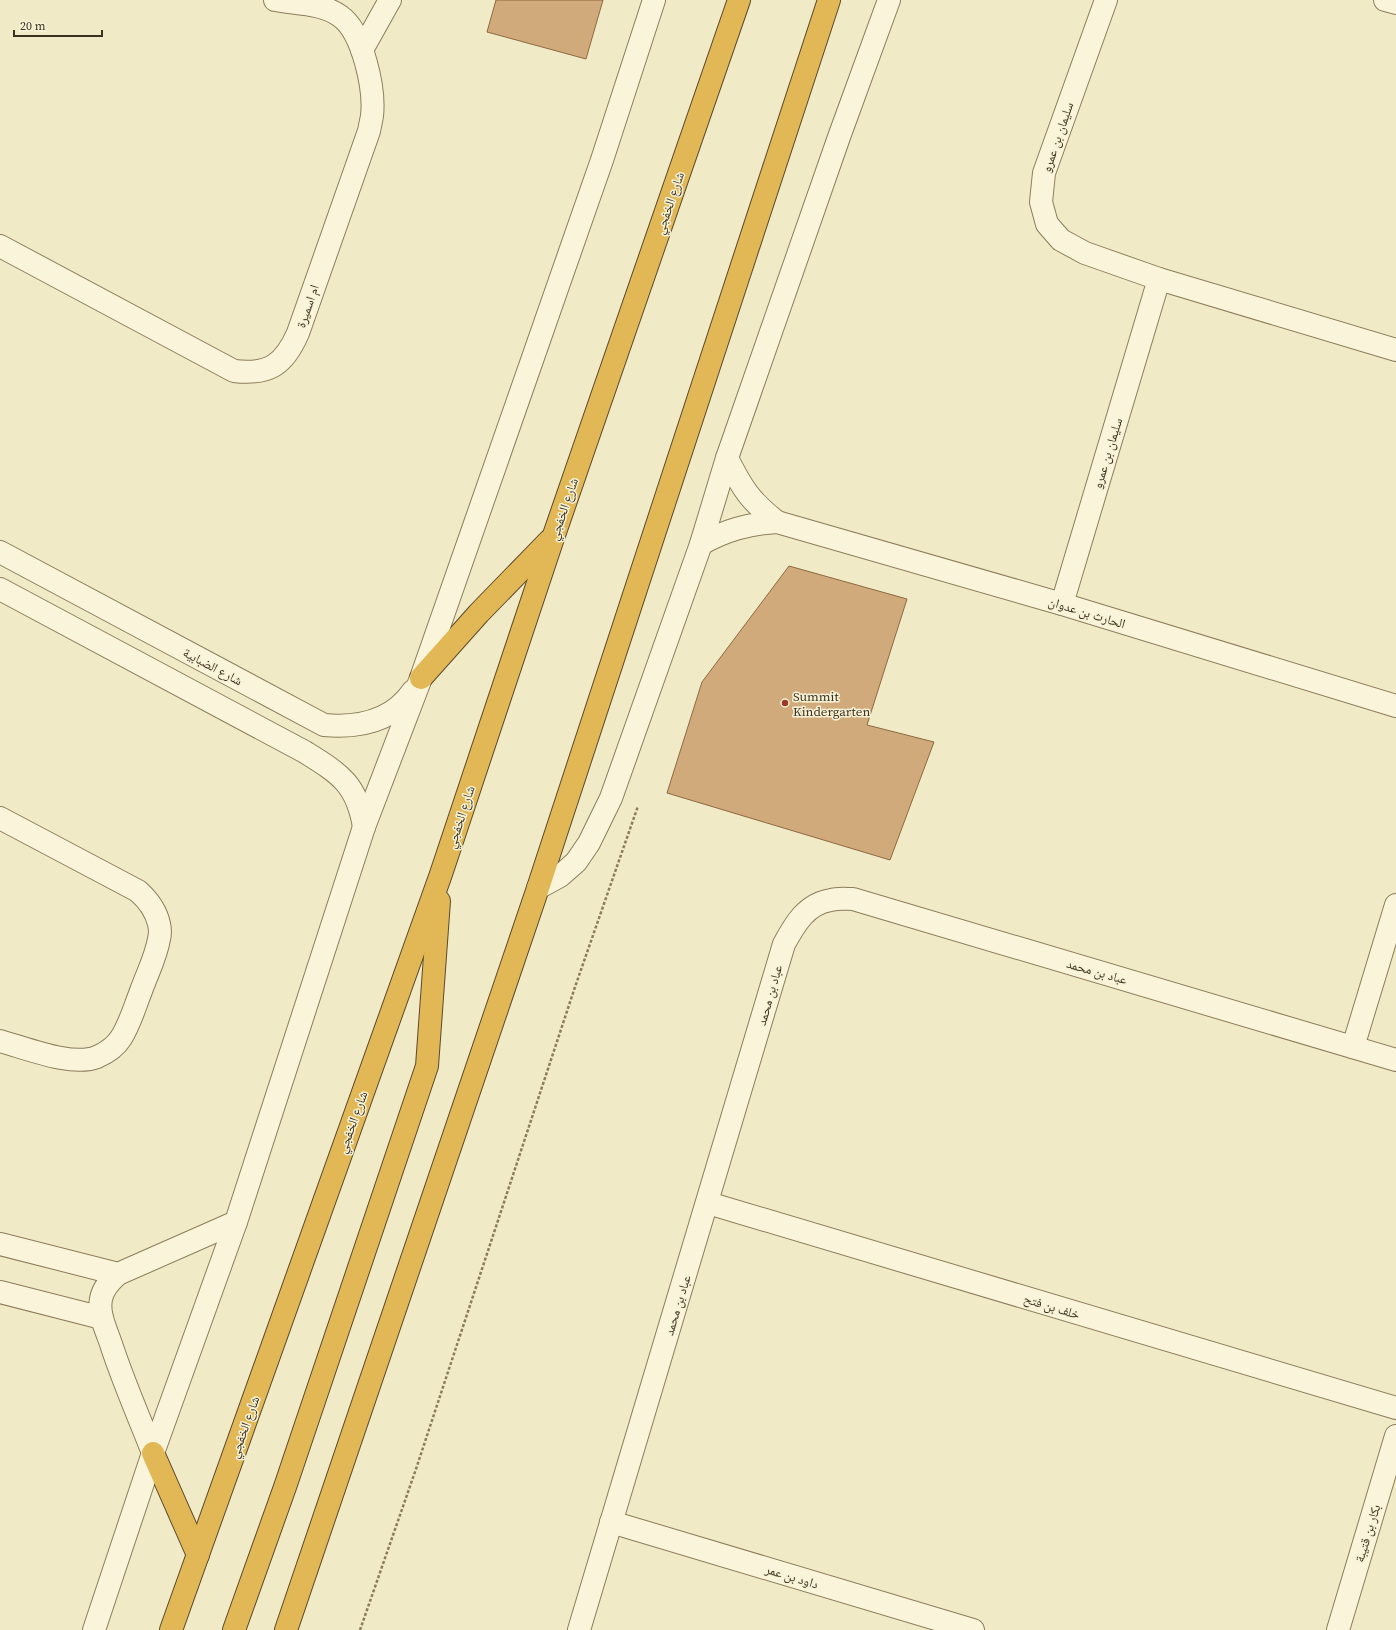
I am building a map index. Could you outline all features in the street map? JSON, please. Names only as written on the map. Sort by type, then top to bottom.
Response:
[{"type":"highway","name":"شارع الخفجي","points":[[171,1630],[441,874],[553,538],[739,0]]},
{"type":"highway","points":[[286,1630],[538,888],[829,0]]},
{"type":"highway","points":[[421,678],[479,613],[553,538]]},
{"type":"highway","points":[[234,1630],[288,1479],[427,1066],[441,874]]},
{"type":"highway","points":[[153,1453],[198,1555]]},
{"type":"street","name":"ام اسميرة","points":[[0,246],[234,372],[251,373],[267,370],[281,361],[291,349],[369,131],[372,116],[372,94],[362,50],[354,31],[341,16],[328,10],[275,0]]},
{"type":"street","points":[[362,50],[390,0]]},
{"type":"street","points":[[94,1630],[153,1453],[236,1222],[364,827],[421,678],[602,160],[654,0]]},
{"type":"street","points":[[538,888],[560,876],[576,862],[589,843],[611,798],[701,544],[727,458],[839,137],[889,0]]},
{"type":"street","name":"سليمان بن عمرو","points":[[1106,0],[1044,173],[1040,202],[1047,224],[1060,240],[1085,253],[1159,279],[1396,350]]},
{"type":"street","points":[[1385,0],[1396,3]]},
{"type":"street","name":"سليمان بن عمرو","points":[[1062,604],[1159,279]]},
{"type":"street","name":"الحارث بن عدوان","points":[[727,458],[738,481],[749,497],[777,522]]},
{"type":"street","name":"الحارث بن عدوان","points":[[701,544],[718,534],[737,528],[757,523],[777,522],[1062,604],[1396,706]]},
{"type":"street","name":"شارع الضبابية","points":[[0,552],[324,725],[343,727],[362,725],[380,718],[397,708],[410,694],[421,678]]},
{"type":"street","points":[[0,589],[305,752],[330,768],[344,780],[352,791],[358,802],[364,827]]},
{"type":"street","points":[[0,818],[138,891],[148,900],[155,912],[159,925],[159,938],[156,951],[128,1026],[121,1039],[111,1049],[98,1057],[84,1060],[69,1060],[0,1041]]},
{"type":"street","name":"عباد بن محمد","points":[[579,1630],[708,1203],[784,944],[797,921],[814,906],[831,900],[853,899],[1396,1060]]},
{"type":"street","points":[[1353,1047],[1396,905]]},
{"type":"street","name":"خلف بن فتح","points":[[708,1203],[1396,1408]]},
{"type":"street","points":[[153,1453],[117,1362],[102,1318],[100,1308],[104,1289],[110,1280],[118,1274],[236,1222]]},
{"type":"street","points":[[0,1244],[118,1274]]},
{"type":"street","points":[[0,1292],[102,1318]]},
{"type":"street","name":"بكار بن قتيبة","points":[[1338,1630],[1396,1436]]},
{"type":"street","name":"داود بن عمر","points":[[611,1522],[973,1630]]},
{"type":"path","points":[[360,1630],[416,1469],[575,987],[640,801]]},
{"type":"building","points":[[496,0],[603,0],[586,59],[487,32]]},
{"type":"building","name":"Summit Kindergarten","points":[[789,566],[907,599],[867,725],[934,742],[890,860],[667,793],[702,682]]},
{"type":"place","name":"Summit Kindergarten","points":[[785,703]]}]
